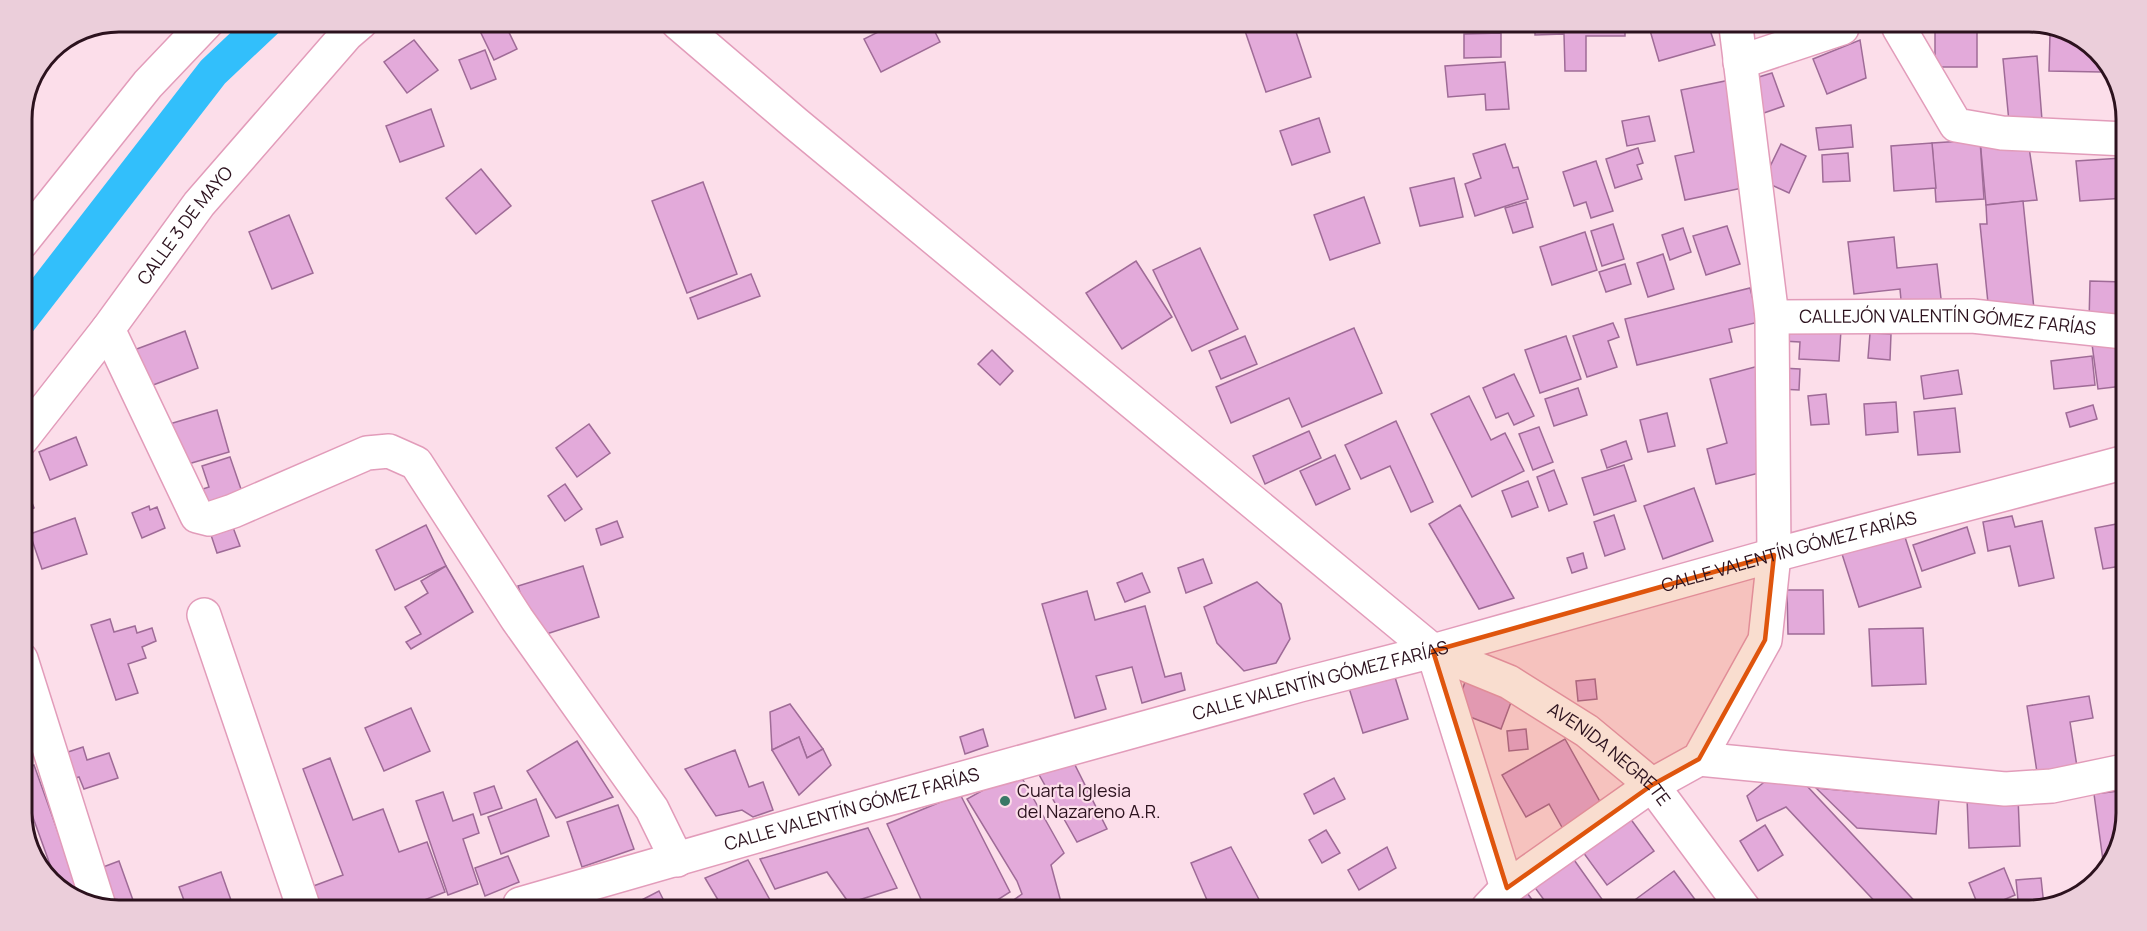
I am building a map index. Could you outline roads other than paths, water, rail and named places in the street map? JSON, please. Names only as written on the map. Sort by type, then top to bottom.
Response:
[{"type":"street","points":[[32,229],[148,84],[197,32]]},
{"type":"street","name":"CALLE 3 DE MAYO","points":[[32,426],[108,328],[199,204],[349,32]]},
{"type":"street","name":"AVENIDA NEGRETE","points":[[688,32],[804,131],[1432,651],[1509,682],[1587,731],[1652,785],[1737,900]]},
{"type":"street","points":[[1432,651],[1497,898],[1652,785],[1699,759],[1765,639],[1774,555],[1772,317],[1737,32]]},
{"type":"street","points":[[1740,62],[1830,32]]},
{"type":"street","points":[[1901,32],[1956,124],[2002,133],[2115,138]]},
{"type":"street","name":"CALLEJÓN VALENTÍN GÓMEZ FARÍAS","points":[[1772,317],[1972,316],[2115,332]]},
{"type":"street","points":[[108,328],[197,516],[209,519],[233,511],[367,453],[389,451],[416,464],[517,619],[652,809],[677,860]]},
{"type":"street","name":"CALLE VALENTÍN GÓMEZ FARÍAS","points":[[534,900],[819,818],[1774,555],[2116,466]]},
{"type":"street","points":[[204,615],[301,900]]},
{"type":"street","points":[[32,694],[96,896]]},
{"type":"street","points":[[1699,759],[2005,789],[2052,786],[2116,773]]},
{"type":"waterway","points":[[32,306],[213,72],[255,32]]},
{"type":"place","name":"Cuarta Iglesia del Nazareno A.R.","points":[[1005,801]]}]
